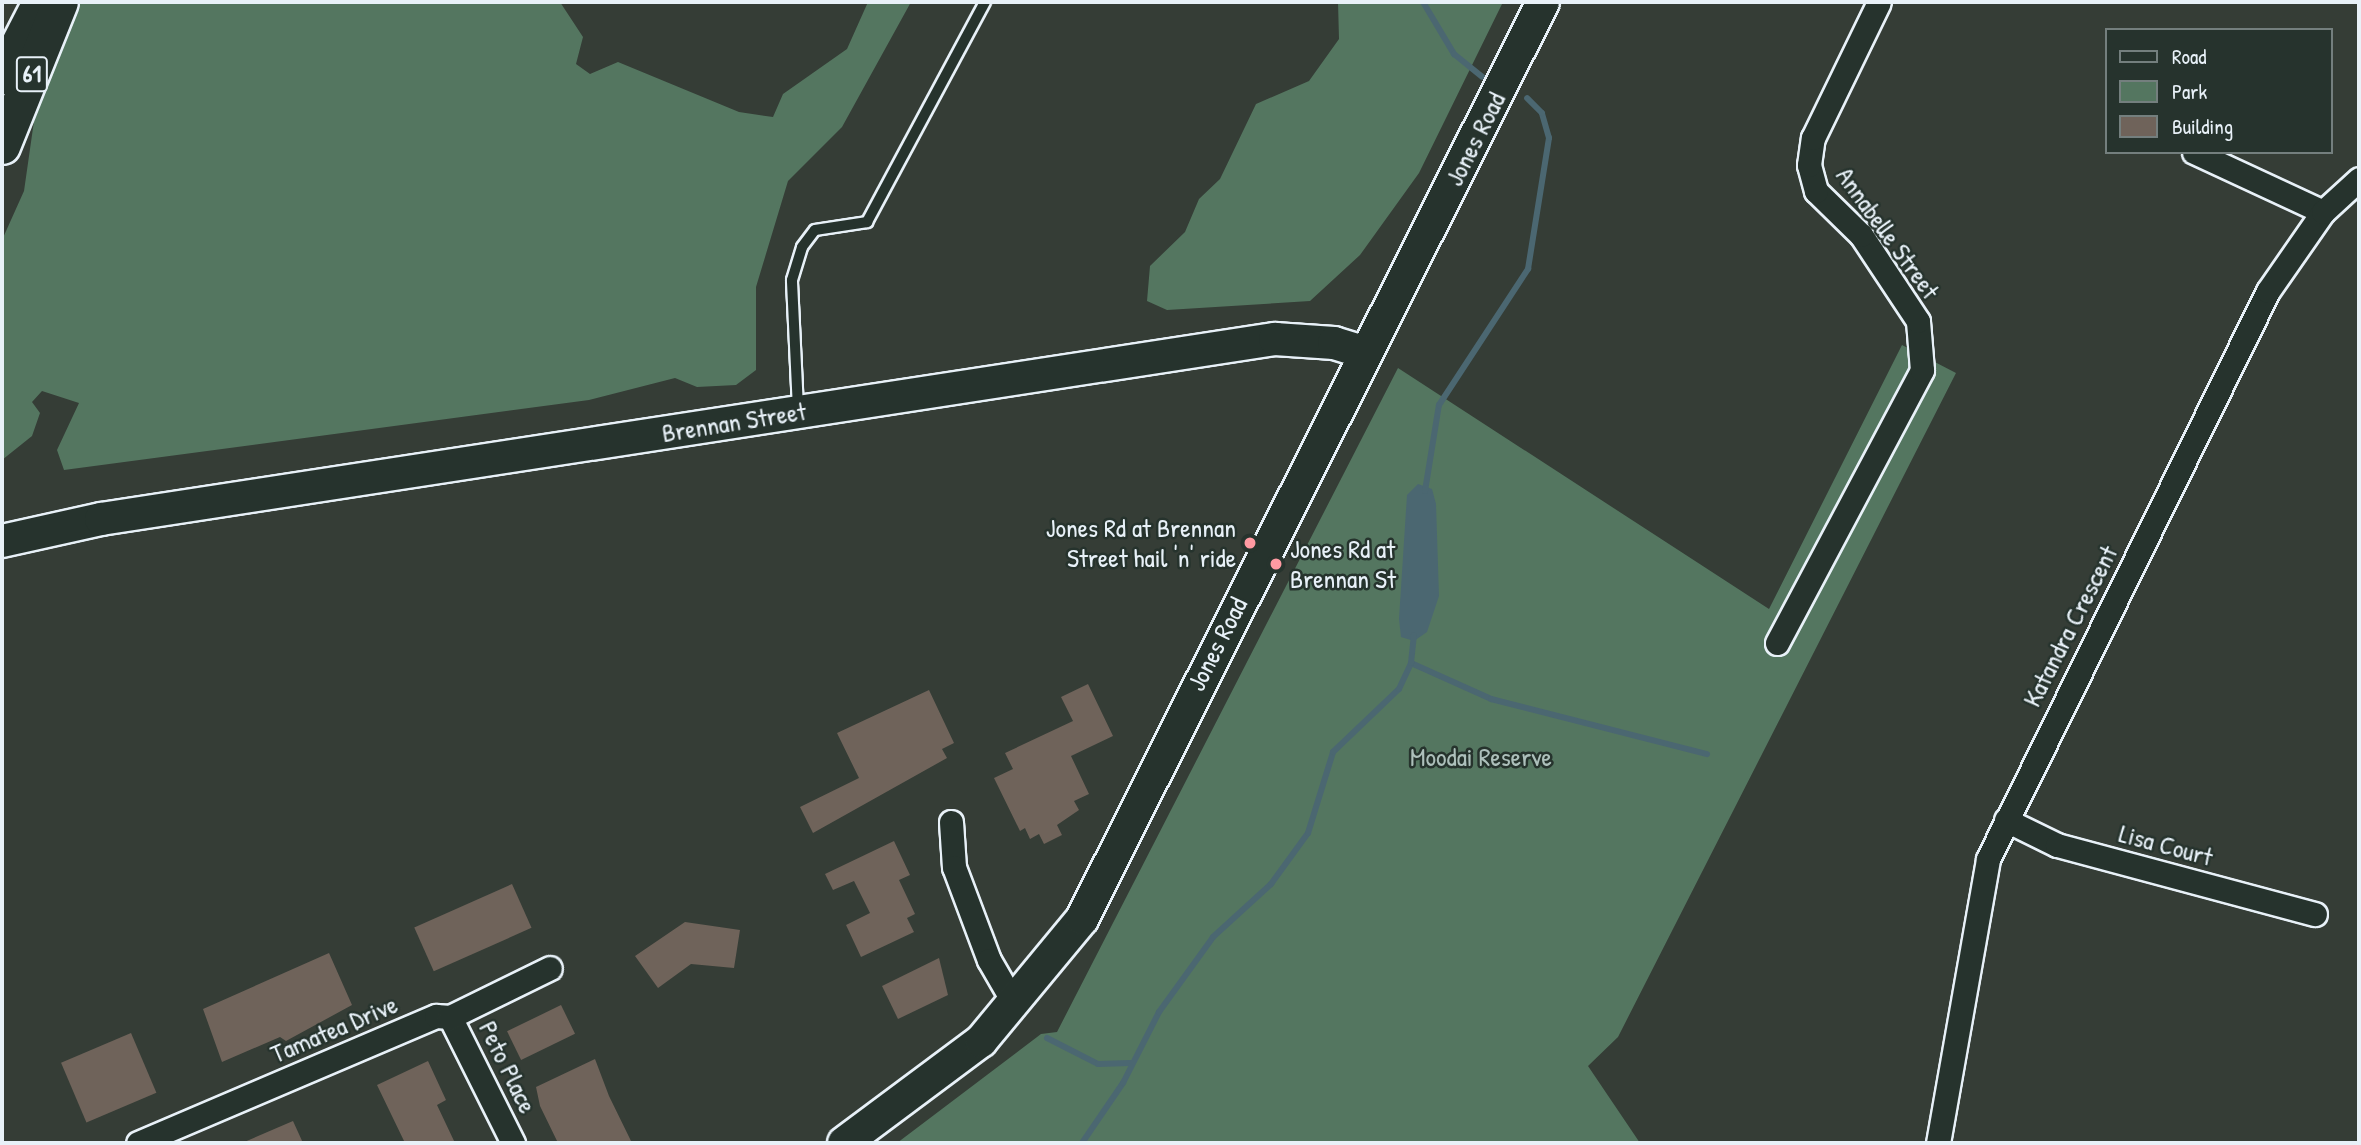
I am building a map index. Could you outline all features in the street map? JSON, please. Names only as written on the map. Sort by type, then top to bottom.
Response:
[{"type":"main road","name":"61","points":[[2,76],[40,2]]},
{"type":"main road","name":"61","points":[[2,146],[61,2]]},
{"type":"street","name":"Jones Road","points":[[844,1143],[981,1041],[1015,1005],[1082,919],[1543,2]]},
{"type":"street","name":"Annabelle Street","points":[[1777,643],[1922,370],[1918,321],[1861,235],[1816,191],[1810,165],[1814,138],[1879,2]]},
{"type":"street","points":[[2198,154],[2323,212]]},
{"type":"street","name":"Katandra Crescent","points":[[1938,1143],[1979,898],[2006,820],[2268,291],[2323,212],[2359,179]]},
{"type":"street","name":"Brennan Street","points":[[2,541],[101,519],[1275,339],[1334,343],[1366,353]]},
{"type":"street","name":"Brennan Street","points":[[2,524],[101,519]]},
{"type":"street","name":"Lisa Court","points":[[2006,820],[2057,845],[2315,914]]},
{"type":"street","points":[[951,822],[954,867],[989,960],[1015,1005]]},
{"type":"street","name":"Tamatea Drive","points":[[138,1143],[436,1016],[450,1017],[550,968]]},
{"type":"street","name":"Peto Place","points":[[450,1017],[513,1143]]},
{"type":"lane","points":[[799,412],[792,280],[802,247],[815,230],[867,222],[985,2]]},
{"type":"green space","points":[[79,2],[560,2],[583,37],[576,64],[590,74],[618,62],[739,112],[773,117],[783,94],[847,49],[868,2],[911,2],[842,127],[788,181],[756,287],[756,370],[736,385],[697,387],[675,378],[589,400],[64,470],[57,450],[79,403],[42,391],[32,402],[40,413],[32,436],[2,460],[2,240],[24,191],[34,121]]},
{"type":"green space","points":[[1338,2],[1503,2],[1419,173],[1360,255],[1310,301],[1167,310],[1147,301],[1150,266],[1185,232],[1199,199],[1220,179],[1256,104],[1309,81],[1339,39]]},
{"type":"green space","name":"Moodai Reserve","points":[[1902,345],[1956,373],[1618,1037],[1588,1066],[1640,1143],[897,1143],[1041,1034],[1057,1032],[1398,368],[1769,609]]},
{"type":"water","points":[[1418,484],[1432,489],[1436,504],[1439,596],[1427,632],[1414,641],[1401,637],[1399,619],[1407,495]]},
{"type":"building","points":[[1088,684],[1113,736],[1071,756],[1089,794],[1074,801],[1079,810],[1057,825],[1062,835],[1044,844],[1039,834],[1030,839],[1025,828],[1020,831],[994,778],[1013,769],[1005,753],[1073,721],[1061,697]]},
{"type":"building","points":[[929,690],[954,743],[942,749],[947,758],[813,833],[800,807],[859,778],[837,733]]},
{"type":"building","points":[[894,841],[910,875],[899,880],[915,914],[907,918],[914,932],[861,957],[846,925],[870,913],[854,881],[833,890],[825,874]]},
{"type":"building","points":[[512,884],[532,928],[434,971],[414,928]]},
{"type":"building","points":[[685,922],[740,930],[734,968],[691,964],[658,988],[635,956]]},
{"type":"building","points":[[329,953],[352,1005],[286,1041],[280,1037],[222,1062],[203,1009]]},
{"type":"building","points":[[939,958],[948,995],[898,1019],[882,986]]},
{"type":"building","points":[[561,1005],[575,1034],[521,1060],[507,1031]]},
{"type":"building","points":[[131,1033],[156,1093],[86,1123],[61,1063]]},
{"type":"building","points":[[595,1059],[609,1096],[632,1143],[558,1143],[540,1106],[536,1087]]},
{"type":"building","points":[[428,1061],[446,1100],[437,1105],[455,1143],[405,1143],[377,1085]]},
{"type":"building","points":[[293,1121],[303,1143],[242,1143]]},
{"type":"waterway","points":[[1423,2],[1454,54],[1482,77]]},
{"type":"waterway","points":[[1425,491],[1439,405],[1528,269],[1549,138],[1542,113],[1527,98]]},
{"type":"waterway","points":[[1082,1143],[1123,1083],[1159,1012],[1213,937],[1271,884],[1308,833],[1333,752],[1399,689],[1411,663],[1414,635]]},
{"type":"waterway","points":[[1411,663],[1491,699],[1707,754]]},
{"type":"waterway","points":[[1047,1038],[1098,1064],[1130,1063]]},
{"type":"place","name":"Jones Rd at Brennan Street hail 'n' ride","points":[[1250,543]]},
{"type":"place","name":"Jones Rd at Brennan St","points":[[1276,564]]}]
